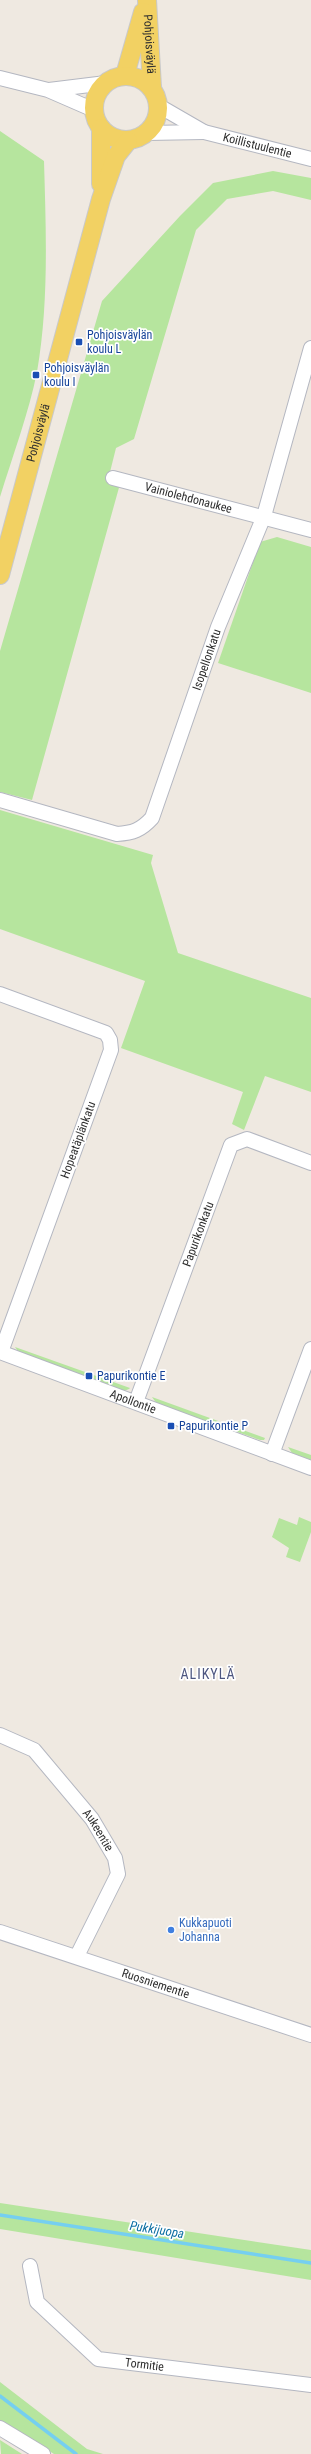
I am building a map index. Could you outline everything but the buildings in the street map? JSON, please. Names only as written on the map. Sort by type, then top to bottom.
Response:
[{"type":"main road","name":"Pohjoisväylä","points":[[125,75],[147,0]]},
{"type":"main road","name":"Pohjoisväylä","points":[[147,0],[152,87]]},
{"type":"main road","points":[[125,75],[139,78],[152,87],[159,106],[156,121],[147,133],[128,141],[108,135],[96,120],[94,110],[99,90],[106,82],[125,75]]},
{"type":"main road","name":"Pohjoisväylä","points":[[101,128],[101,199]]},
{"type":"main road","name":"Pohjoisväylä","points":[[0,575],[101,199],[116,156],[128,141]]},
{"type":"street","points":[[0,78],[48,90],[94,110]]},
{"type":"street","points":[[48,90],[106,82]]},
{"type":"street","name":"Koillistuulentie","points":[[159,106],[204,132]]},
{"type":"street","name":"Koillistuulentie","points":[[147,133],[204,132],[311,159]]},
{"type":"street","name":"Isopellonkatu","points":[[0,800],[117,834],[132,833],[142,829],[152,818],[218,627],[264,516],[311,348]]},
{"type":"street","name":"Vainiolehdonaukee","points":[[113,478],[264,516],[311,530]]},
{"type":"street","name":"Hopeatäplänkatu","points":[[0,994],[106,1033],[110,1040],[111,1050],[0,1352]]},
{"type":"street","name":"Papurikonkatu","points":[[136,1402],[231,1145],[247,1139],[311,1163]]},
{"type":"street","points":[[272,1454],[311,1349]]},
{"type":"street","name":"Apollontie","points":[[0,1352],[311,1468]]},
{"type":"street","name":"Aukeentie","points":[[0,1735],[34,1750],[92,1819],[115,1858],[118,1874],[77,1956]]},
{"type":"street","name":"Ruosniementie","points":[[0,1932],[77,1956],[311,2035]]},
{"type":"street","name":"Tormitie","points":[[30,2266],[37,2302],[98,2359],[311,2385]]},
{"type":"street","points":[[0,2428],[43,2454]]},
{"type":"green space","points":[[0,131],[44,161],[46,267],[41,346],[34,387],[0,497]]},
{"type":"green space","points":[[273,171],[311,178],[311,200],[273,191],[227,199],[196,230],[134,439],[116,448],[108,480],[120,484],[32,800],[0,792],[0,651],[102,301],[180,216],[213,183]]},
{"type":"green space","points":[[277,537],[311,547],[311,693],[218,663],[260,542]]},
{"type":"green space","points":[[0,810],[153,855],[151,863],[178,953],[311,998],[311,1092],[265,1076],[244,1130],[232,1124],[243,1092],[121,1048],[145,981],[0,929]]},
{"type":"green space","points":[[15,1347],[130,1388],[124,1391],[20,1354]]},
{"type":"green space","points":[[152,1397],[265,1438],[264,1440],[260,1440],[157,1404]]},
{"type":"green space","points":[[288,1447],[311,1455],[311,1460],[292,1453]]},
{"type":"green space","points":[[299,1517],[311,1522],[311,1532],[300,1562],[286,1557],[289,1548],[272,1537],[279,1518],[297,1525]]},
{"type":"green space","points":[[0,2203],[311,2250],[311,2280],[0,2229]]},
{"type":"green space","points":[[0,2382],[87,2449],[103,2454],[54,2454],[0,2420]]},
{"type":"green space","points":[[0,2440],[22,2454],[1,2454]]},
{"type":"waterway","name":"Pukkijuopa","points":[[0,2215],[311,2263]]},
{"type":"waterway","points":[[0,2396],[76,2454]]},
{"type":"place","name":"Pohjoisväylän koulu L","points":[[79,342]]},
{"type":"place","name":"Pohjoisväylän koulu I","points":[[36,375]]},
{"type":"place","name":"Papurikontie E","points":[[89,1376]]},
{"type":"place","name":"Papurikontie P","points":[[171,1426]]},
{"type":"place","name":"Kukkapuoti Johanna","points":[[171,1930]]},
{"type":"district","name":"ALIKYLÄ","points":[[208,1674]]}]
